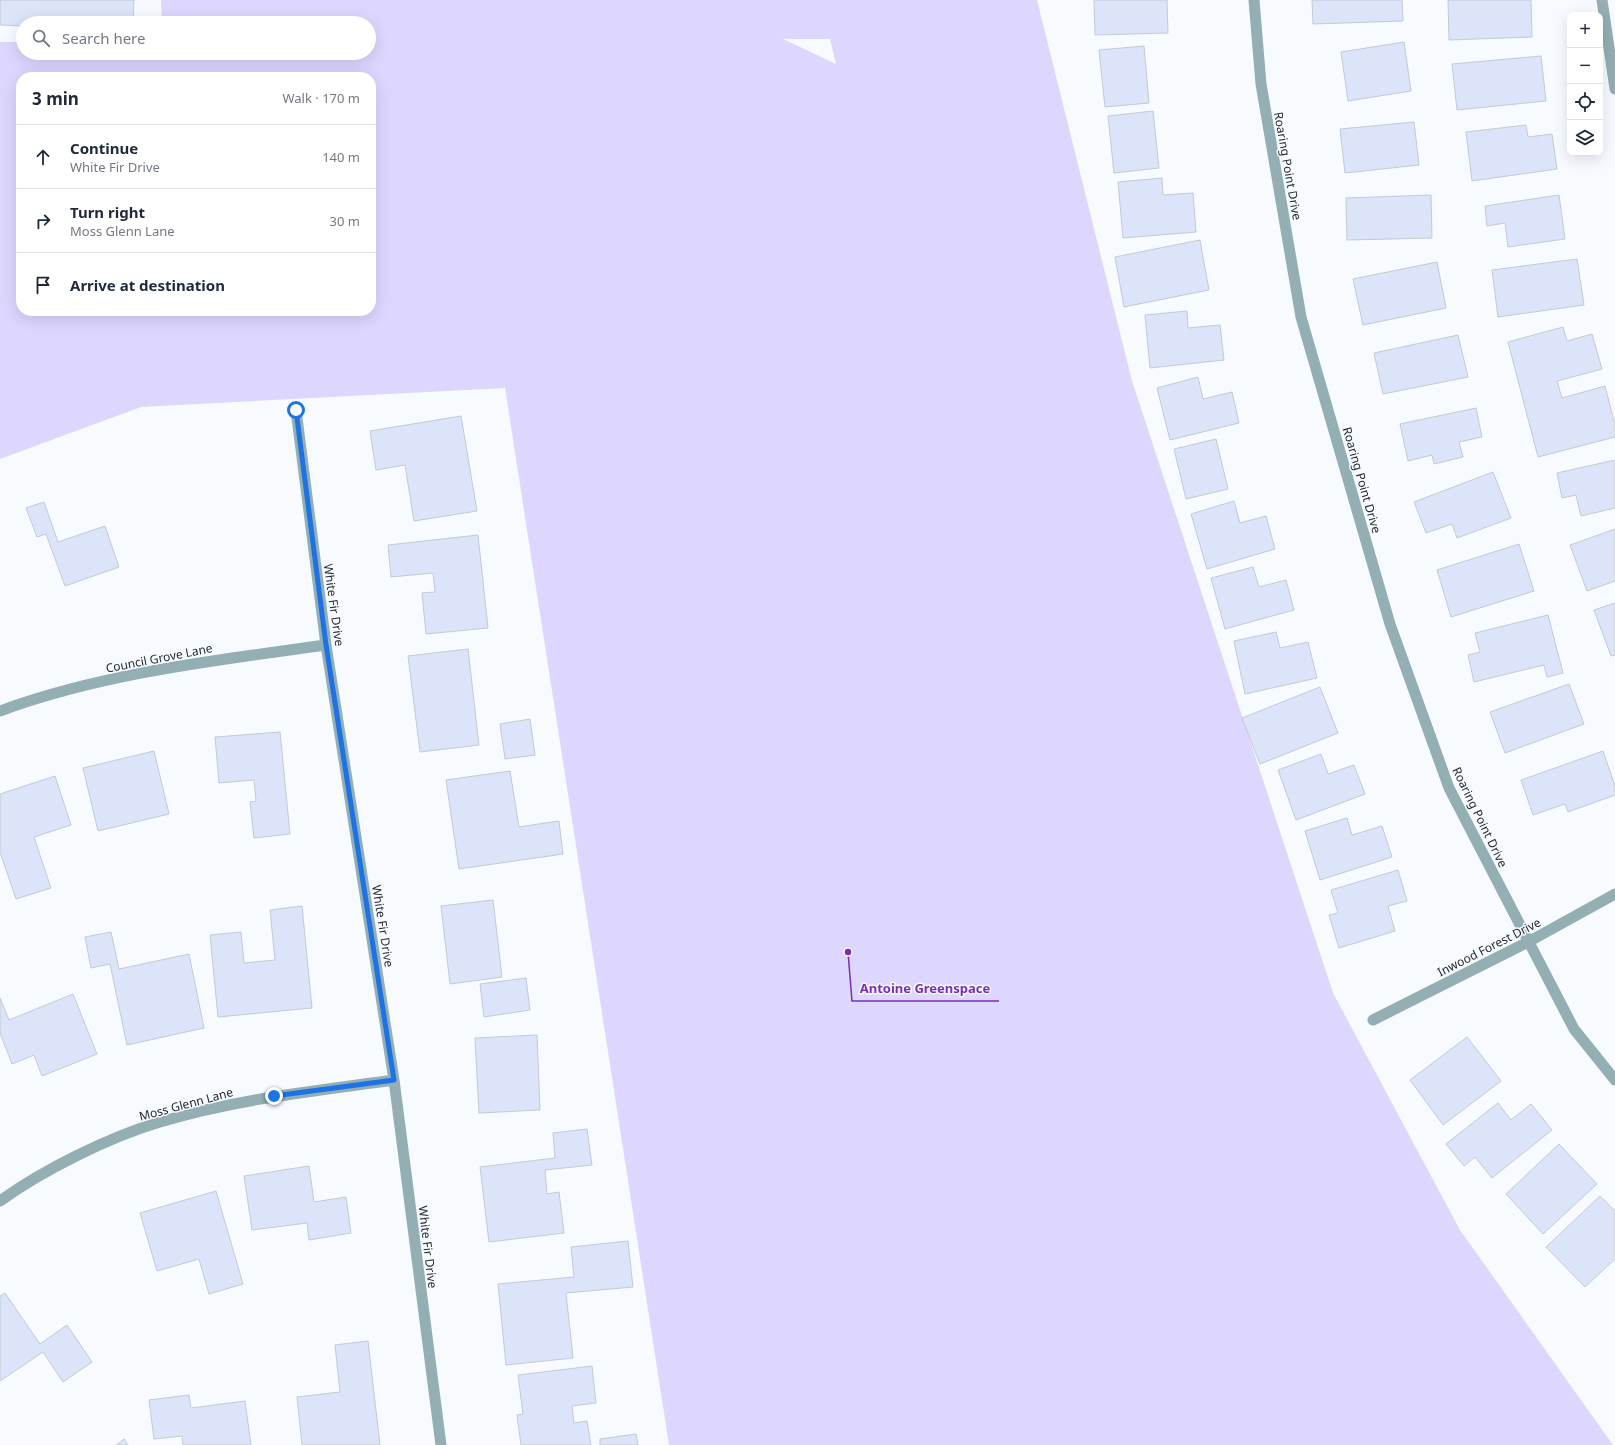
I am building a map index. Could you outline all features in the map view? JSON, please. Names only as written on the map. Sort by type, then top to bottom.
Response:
[{"type":"street","name":"Roaring Point Drive","points":[[1254,0],[1261,84],[1301,317],[1390,624],[1449,788],[1574,1029],[1615,1080]]},
{"type":"street","points":[[1602,0],[1615,89]]},
{"type":"street","name":"White Fir Drive","points":[[296,410],[326,645],[394,1080],[441,1445]]},
{"type":"street","name":"Council Grove Lane","points":[[0,711],[22,703],[110,680],[206,662],[326,645]]},
{"type":"street","name":"Inwood Forest Drive","points":[[1373,1020],[1528,942],[1615,894]]},
{"type":"street","name":"Moss Glenn Lane","points":[[0,1201],[14,1191],[70,1160],[115,1138],[159,1122],[201,1111],[274,1096],[394,1080]]},
{"type":"shaded area","points":[[161,0],[1037,0],[1132,381],[1333,993],[1460,1230],[1613,1445],[669,1445],[505,388],[141,407],[0,459],[0,42],[16,42],[16,60],[376,60],[376,16],[162,16]],"holes":[[[783,39],[830,39],[836,64]]]},
{"type":"building","points":[[0,0],[134,0],[133,16],[16,16],[16,26],[0,25]]},
{"type":"building","points":[[1094,0],[1167,0],[1168,33],[1095,35]]},
{"type":"building","points":[[1312,0],[1402,0],[1403,21],[1313,24]]},
{"type":"building","points":[[1448,0],[1531,0],[1532,37],[1449,40]]},
{"type":"building","points":[[1404,42],[1411,91],[1348,101],[1341,52]]},
{"type":"building","points":[[1144,46],[1149,103],[1105,107],[1099,50]]},
{"type":"building","points":[[1541,56],[1546,101],[1457,110],[1452,64]]},
{"type":"building","points":[[1153,111],[1159,168],[1114,173],[1108,116]]},
{"type":"building","points":[[1414,122],[1419,165],[1345,173],[1340,129]]},
{"type":"building","points":[[1526,125],[1528,137],[1552,134],[1557,169],[1472,181],[1466,132]]},
{"type":"building","points":[[1162,178],[1163,195],[1193,193],[1196,232],[1123,238],[1118,182]]},
{"type":"building","points":[[1431,195],[1432,238],[1347,240],[1346,198]]},
{"type":"building","points":[[1559,195],[1565,239],[1508,247],[1505,223],[1487,226],[1485,206]]},
{"type":"building","points":[[1200,240],[1209,290],[1124,307],[1115,257]]},
{"type":"building","points":[[1577,259],[1584,305],[1498,317],[1492,270]]},
{"type":"building","points":[[1437,262],[1446,308],[1363,325],[1353,279]]},
{"type":"building","points":[[1187,311],[1188,328],[1220,325],[1224,360],[1150,368],[1145,315]]},
{"type":"building","points":[[1563,327],[1567,341],[1592,334],[1602,369],[1557,381],[1562,398],[1605,386],[1615,425],[1615,437],[1538,457],[1508,342]]},
{"type":"building","points":[[1458,335],[1468,377],[1383,394],[1374,353]]},
{"type":"building","points":[[1198,377],[1203,399],[1232,392],[1239,423],[1170,440],[1157,388]]},
{"type":"building","points":[[1476,408],[1482,437],[1459,442],[1463,457],[1434,464],[1432,455],[1408,461],[1400,424]]},
{"type":"building","points":[[461,416],[477,511],[414,521],[405,465],[376,470],[370,431]]},
{"type":"building","points":[[1216,439],[1228,489],[1186,499],[1174,449]]},
{"type":"building","points":[[1615,460],[1615,508],[1581,516],[1576,495],[1562,498],[1557,473]]},
{"type":"building","points":[[1493,472],[1511,518],[1457,538],[1452,524],[1426,533],[1414,502]]},
{"type":"building","points":[[1234,501],[1240,523],[1266,516],[1275,549],[1207,569],[1191,514]]},
{"type":"building","points":[[44,502],[58,542],[105,526],[119,567],[65,586],[46,534],[37,537],[26,508]]},
{"type":"building","points":[[1615,529],[1615,581],[1587,591],[1570,545]]},
{"type":"building","points":[[478,535],[488,628],[426,634],[422,593],[435,592],[433,573],[391,577],[388,545]]},
{"type":"building","points":[[1519,544],[1534,591],[1451,617],[1437,570]]},
{"type":"building","points":[[1253,567],[1259,587],[1286,580],[1294,610],[1225,629],[1211,578]]},
{"type":"building","points":[[1615,603],[1615,655],[1611,656],[1594,610]]},
{"type":"building","points":[[1548,615],[1563,673],[1547,677],[1544,665],[1474,682],[1468,655],[1480,652],[1475,633]]},
{"type":"building","points":[[1276,632],[1280,648],[1308,642],[1317,678],[1245,694],[1234,641]]},
{"type":"building","points":[[468,649],[479,745],[420,752],[408,656]]},
{"type":"building","points":[[1569,684],[1584,724],[1505,753],[1490,712]]},
{"type":"building","points":[[1320,687],[1338,733],[1260,764],[1242,718]]},
{"type":"building","points":[[530,719],[535,755],[505,759],[500,724]]},
{"type":"building","points":[[280,732],[290,834],[254,838],[250,802],[256,801],[254,780],[219,783],[215,737]]},
{"type":"building","points":[[154,751],[169,814],[98,831],[83,768]]},
{"type":"building","points":[[1603,751],[1615,786],[1615,795],[1568,812],[1565,804],[1533,815],[1521,780]]},
{"type":"building","points":[[1321,754],[1328,774],[1354,765],[1365,794],[1296,820],[1278,770]]},
{"type":"building","points":[[510,771],[519,827],[559,821],[563,854],[459,869],[446,780]]},
{"type":"building","points":[[55,776],[71,825],[34,837],[51,888],[16,899],[0,852],[0,794]]},
{"type":"building","points":[[1347,818],[1352,835],[1382,826],[1392,857],[1320,880],[1305,831]]},
{"type":"building","points":[[1398,870],[1407,901],[1388,906],[1395,931],[1339,948],[1329,915],[1338,913],[1331,890]]},
{"type":"building","points":[[493,900],[502,977],[450,984],[441,906]]},
{"type":"building","points":[[302,906],[312,1008],[218,1017],[210,935],[241,932],[244,963],[275,960],[270,910]]},
{"type":"building","points":[[111,932],[119,969],[189,954],[204,1028],[127,1045],[110,964],[91,968],[85,937]]},
{"type":"building","points":[[526,978],[530,1010],[484,1017],[480,984]]},
{"type":"building","points":[[73,994],[97,1054],[42,1076],[34,1055],[12,1064],[0,1033],[0,998],[9,1020]]},
{"type":"building","points":[[537,1035],[540,1110],[479,1113],[475,1038]]},
{"type":"building","points":[[1467,1037],[1501,1081],[1443,1125],[1410,1080]]},
{"type":"building","points":[[1498,1103],[1511,1120],[1531,1104],[1552,1130],[1492,1178],[1475,1157],[1464,1166],[1446,1144]]},
{"type":"building","points":[[587,1129],[592,1165],[545,1170],[547,1194],[559,1192],[564,1233],[489,1242],[480,1167],[555,1158],[553,1133]]},
{"type":"building","points":[[1559,1144],[1597,1184],[1543,1234],[1506,1194]]},
{"type":"building","points":[[309,1166],[314,1202],[346,1197],[351,1233],[309,1240],[307,1223],[252,1230],[244,1176]]},
{"type":"building","points":[[216,1191],[243,1284],[209,1294],[199,1259],[157,1271],[140,1213]]},
{"type":"building","points":[[1600,1196],[1615,1211],[1615,1259],[1585,1287],[1546,1247]]},
{"type":"building","points":[[628,1241],[633,1287],[566,1293],[573,1358],[506,1365],[498,1284],[574,1277],[571,1247]]},
{"type":"building","points":[[5,1293],[40,1344],[67,1325],[92,1362],[63,1382],[43,1352],[0,1381],[0,1296]]},
{"type":"building","points":[[368,1341],[380,1445],[302,1445],[297,1397],[340,1392],[335,1345]]},
{"type":"building","points":[[592,1366],[596,1403],[572,1406],[574,1423],[587,1421],[591,1445],[521,1445],[517,1415],[523,1414],[518,1375]]},
{"type":"building","points":[[189,1395],[191,1408],[245,1401],[251,1445],[183,1445],[182,1436],[154,1439],[149,1400]]},
{"type":"building","points":[[636,1434],[638,1445],[600,1445],[600,1439]]},
{"type":"building","points":[[124,1439],[128,1445],[116,1445]]},
{"type":"place","name":"Antoine Greenspace","points":[[848,952]]},
{"type":"route","points":[[274,1096],[394,1080],[326,645],[296,410]]}]
